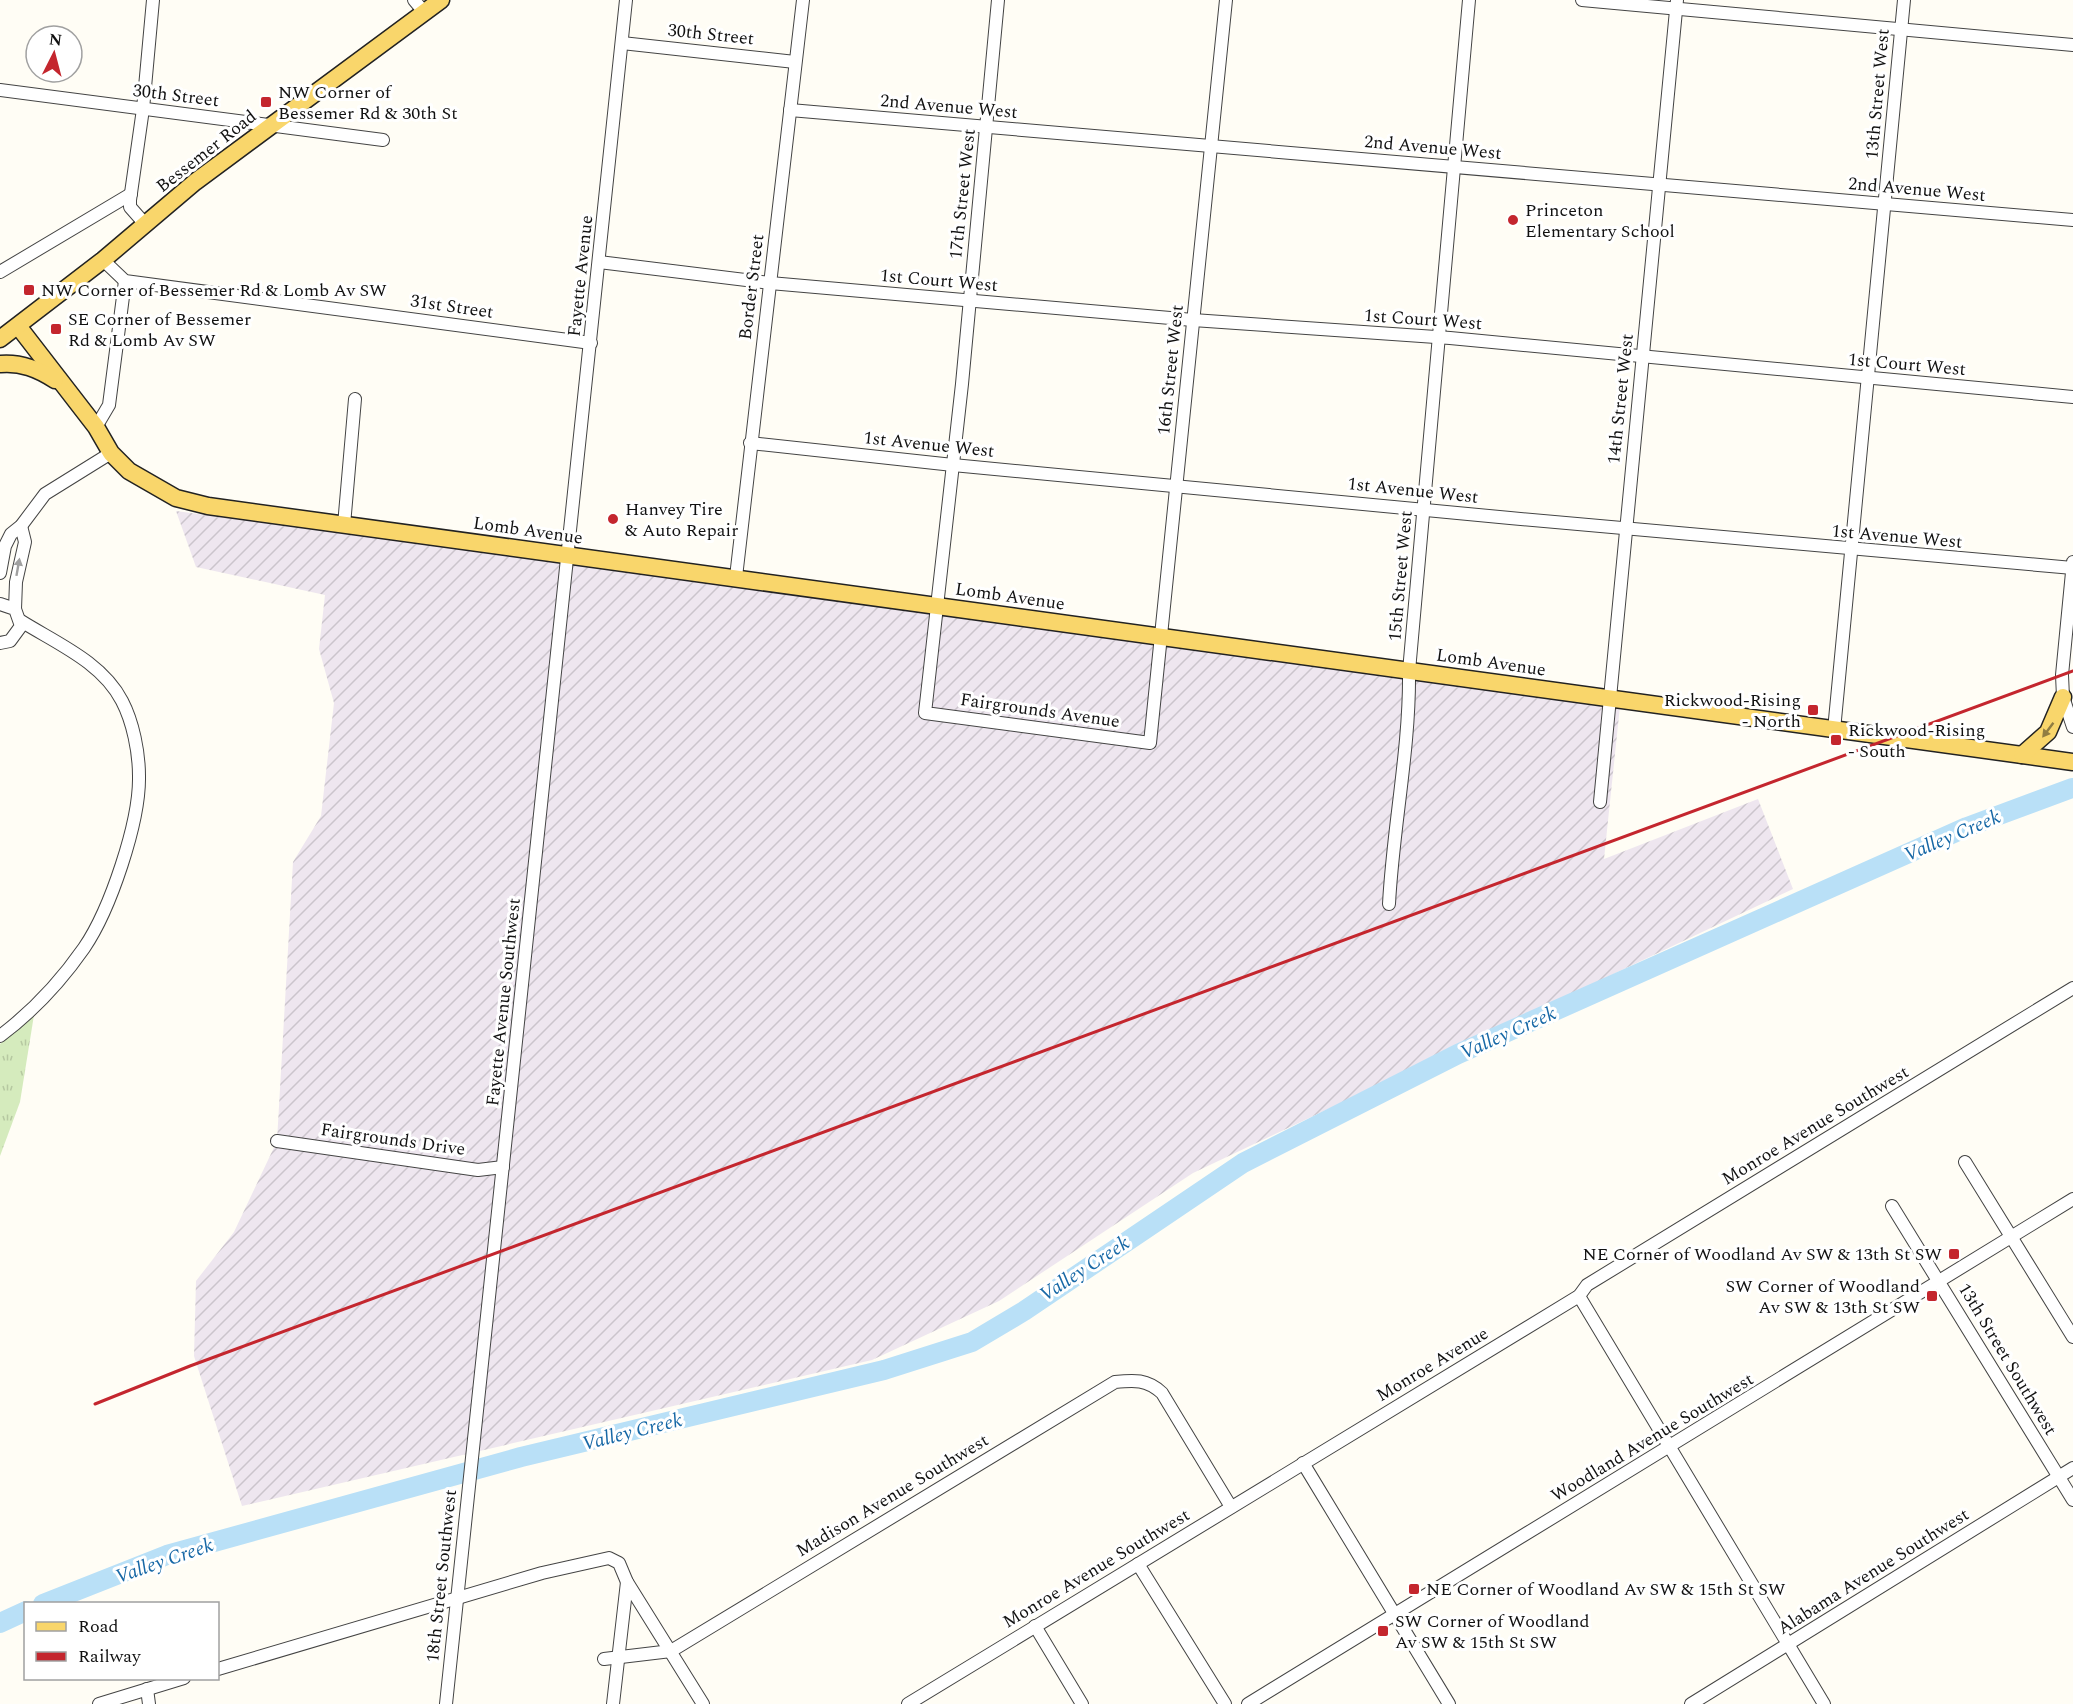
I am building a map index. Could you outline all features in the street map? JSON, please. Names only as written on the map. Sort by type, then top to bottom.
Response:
[{"type":"main road","name":"Bessemer Road","points":[[0,339],[103,260],[195,182],[273,124],[419,6],[441,0]]},
{"type":"main road","name":"Lomb Avenue","points":[[18,326],[96,427],[111,453],[129,471],[176,498],[208,506],[2073,762]]},
{"type":"main road","points":[[0,364],[13,363],[33,368],[65,387]]},
{"type":"main road","points":[[2022,755],[2048,732],[2063,697]]},
{"type":"street","points":[[145,224],[130,207],[143,109],[153,0]]},
{"type":"street","name":"Fayette Avenue","points":[[568,555],[626,0]]},
{"type":"street","name":"Border Street","points":[[736,578],[803,0]]},
{"type":"street","name":"17th Street West","points":[[925,713],[953,465],[998,0]]},
{"type":"street","name":"16th Street West","points":[[1150,743],[1226,0]]},
{"type":"street","name":"15th Street West","points":[[1389,904],[1392,850],[1410,700],[1409,671],[1469,0]]},
{"type":"street","points":[[1582,0],[1677,4],[2073,45]]},
{"type":"street","name":"13th Street West","points":[[1834,730],[1904,0]]},
{"type":"street","name":"14th Street West","points":[[1600,802],[1677,4]]},
{"type":"street","name":"30th Street","points":[[622,43],[795,62]]},
{"type":"street","name":"30th Street","points":[[0,90],[383,140]]},
{"type":"street","name":"2nd Avenue West","points":[[790,110],[2073,220]]},
{"type":"street","points":[[0,271],[131,194]]},
{"type":"street","points":[[96,427],[109,405],[125,281],[103,260]]},
{"type":"street","points":[[599,262],[770,283]]},
{"type":"street","name":"31st Street","points":[[125,281],[591,343]]},
{"type":"street","name":"1st Court West","points":[[770,283],[1193,320],[1440,338],[2073,397]]},
{"type":"street","points":[[344,525],[355,399]]},
{"type":"street","name":"1st Avenue West","points":[[750,443],[953,465],[1626,529],[2073,568]]},
{"type":"street","points":[[0,573],[5,546],[11,534],[21,526],[45,494],[111,453]]},
{"type":"street","points":[[16,636],[18,615],[16,582],[24,542],[21,526]]},
{"type":"street","name":"Fayette Avenue Southwest","points":[[472,1452],[568,555]]},
{"type":"street","points":[[2073,562],[2062,675],[2063,697],[2073,727]]},
{"type":"street","points":[[0,603],[99,669],[122,700],[132,729],[139,776],[133,820],[116,882],[85,946],[53,988],[0,1036]]},
{"type":"street","points":[[0,643],[16,636],[62,646]]},
{"type":"street","name":"Fairgrounds Avenue","points":[[925,713],[1150,743]]},
{"type":"street","name":"Monroe Avenue Southwest","points":[[1579,1296],[1587,1285],[2073,988]]},
{"type":"street","name":"Fairgrounds Drive","points":[[277,1141],[478,1170],[503,1167]]},
{"type":"street","points":[[1965,1162],[2073,1337]]},
{"type":"street","name":"Woodland Avenue Southwest","points":[[1248,1704],[2073,1199]]},
{"type":"street","name":"13th Street Southwest","points":[[1892,1206],[1941,1281],[2073,1500]]},
{"type":"street","points":[[1579,1296],[1824,1704]]},
{"type":"street","name":"Monroe Avenue","points":[[1303,1463],[1579,1296]]},
{"type":"street","name":"Madison Avenue Southwest","points":[[671,1651],[1115,1382],[1136,1380],[1154,1386],[1161,1393],[1231,1507]]},
{"type":"street","name":"18th Street Southwest","points":[[446,1704],[472,1452]]},
{"type":"street","points":[[1303,1463],[1449,1704]]},
{"type":"street","name":"Monroe Avenue Southwest","points":[[908,1704],[1303,1463]]},
{"type":"street","name":"Alabama Avenue Southwest","points":[[1691,1704],[2073,1468]]},
{"type":"street","points":[[219,1669],[599,1558],[616,1560],[703,1704]]},
{"type":"street","points":[[1138,1564],[1225,1704]]},
{"type":"street","points":[[614,1704],[627,1581]]},
{"type":"street","points":[[1035,1626],[1082,1704]]},
{"type":"street","points":[[604,1659],[671,1651]]},
{"type":"street","points":[[99,1704],[177,1680]]},
{"type":"street","points":[[147,1689],[149,1704]]},
{"type":"shaded area","points":[[176,511],[1620,706],[1604,859],[1758,799],[1793,889],[1193,1173],[999,1301],[872,1360],[242,1506],[194,1356],[196,1281],[234,1232],[277,1141],[293,862],[321,816],[334,703],[319,649],[325,595],[196,567]]},
{"type":"green space","points":[[34,1015],[20,1102],[0,1156],[0,1044]]},
{"type":"waterway","name":"Valley Creek","points":[[48,1602],[167,1555],[521,1457],[884,1370],[972,1342],[1024,1311],[1243,1163],[1458,1054],[1967,827],[2072,788]]},
{"type":"waterway","name":"Valley Creek","points":[[0,1623],[24,1612]]},
{"type":"railway","points":[[95,1404],[190,1366],[2073,671]]},
{"type":"place","name":"NW Corner of Bessemer Rd & 30th St","points":[[266,102]]},
{"type":"place","name":"Princeton Elementary School","points":[[1513,220]]},
{"type":"place","name":"NW Corner of Bessemer Rd & Lomb Av SW","points":[[29,290]]},
{"type":"place","name":"SE Corner of Bessemer Rd & Lomb Av SW","points":[[56,329]]},
{"type":"place","name":"Hanvey Tire & Auto Repair","points":[[613,519]]},
{"type":"place","name":"Rickwood-Rising - North","points":[[1813,710]]},
{"type":"place","name":"Rickwood-Rising - South","points":[[1836,740]]},
{"type":"place","name":"NE Corner of Woodland Av SW & 13th St SW","points":[[1954,1254]]},
{"type":"place","name":"SW Corner of Woodland Av SW & 13th St SW","points":[[1932,1296]]},
{"type":"place","name":"NE Corner of Woodland Av SW & 15th St SW","points":[[1414,1589]]},
{"type":"place","name":"SW Corner of Woodland Av SW & 15th St SW","points":[[1383,1631]]}]
